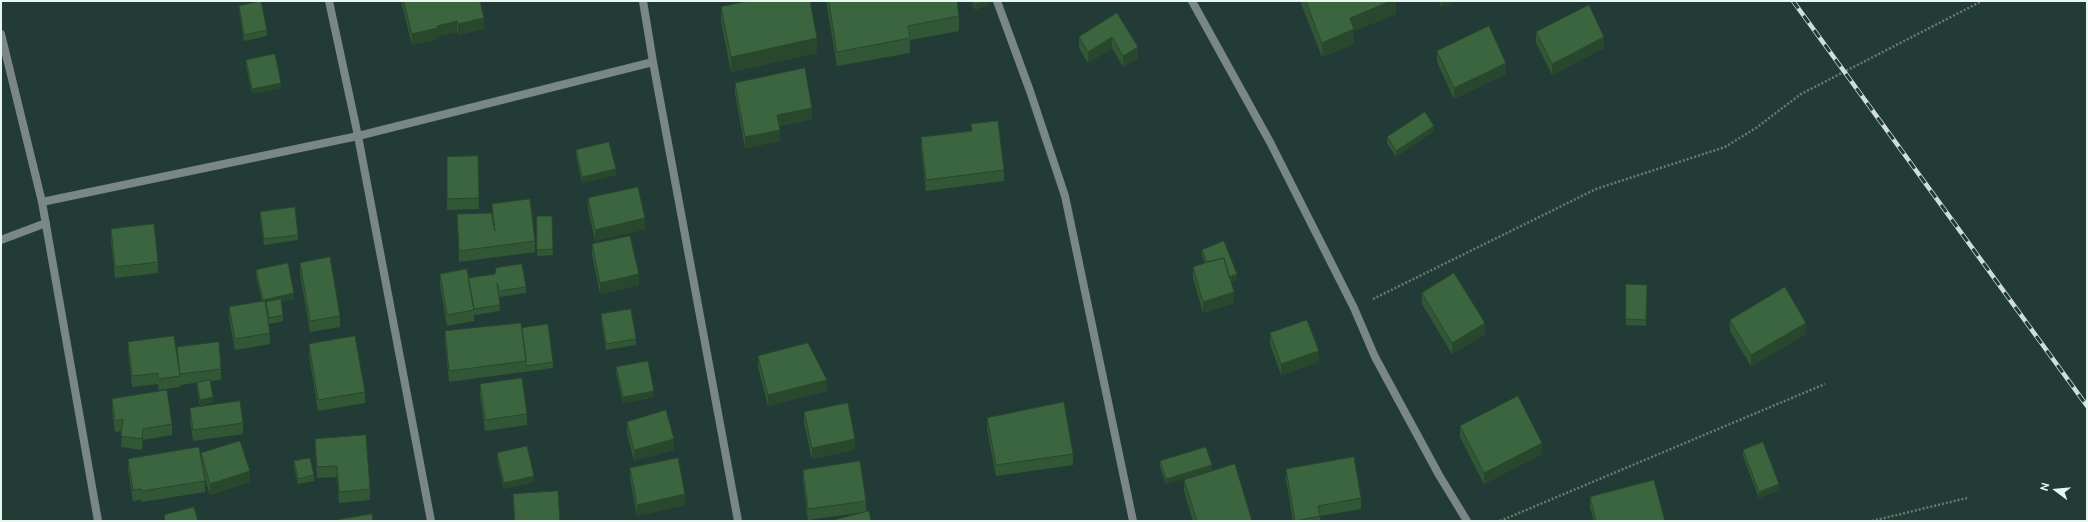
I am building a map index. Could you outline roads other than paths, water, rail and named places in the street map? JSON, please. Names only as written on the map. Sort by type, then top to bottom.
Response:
[{"type":"street","points":[[329,1],[358,136],[431,521]]},
{"type":"street","points":[[643,1],[738,521]]},
{"type":"street","points":[[997,1],[1030,91],[1064,196],[1133,521]]},
{"type":"street","points":[[1192,1],[1270,142],[1354,308],[1375,357],[1439,475],[1467,521]]},
{"type":"street","points":[[1,34],[42,202],[98,521]]},
{"type":"street","points":[[42,202],[358,136],[653,62]]},
{"type":"street","points":[[1,240],[46,223]]},
{"type":"railway","points":[[1793,1],[2087,406]]}]
